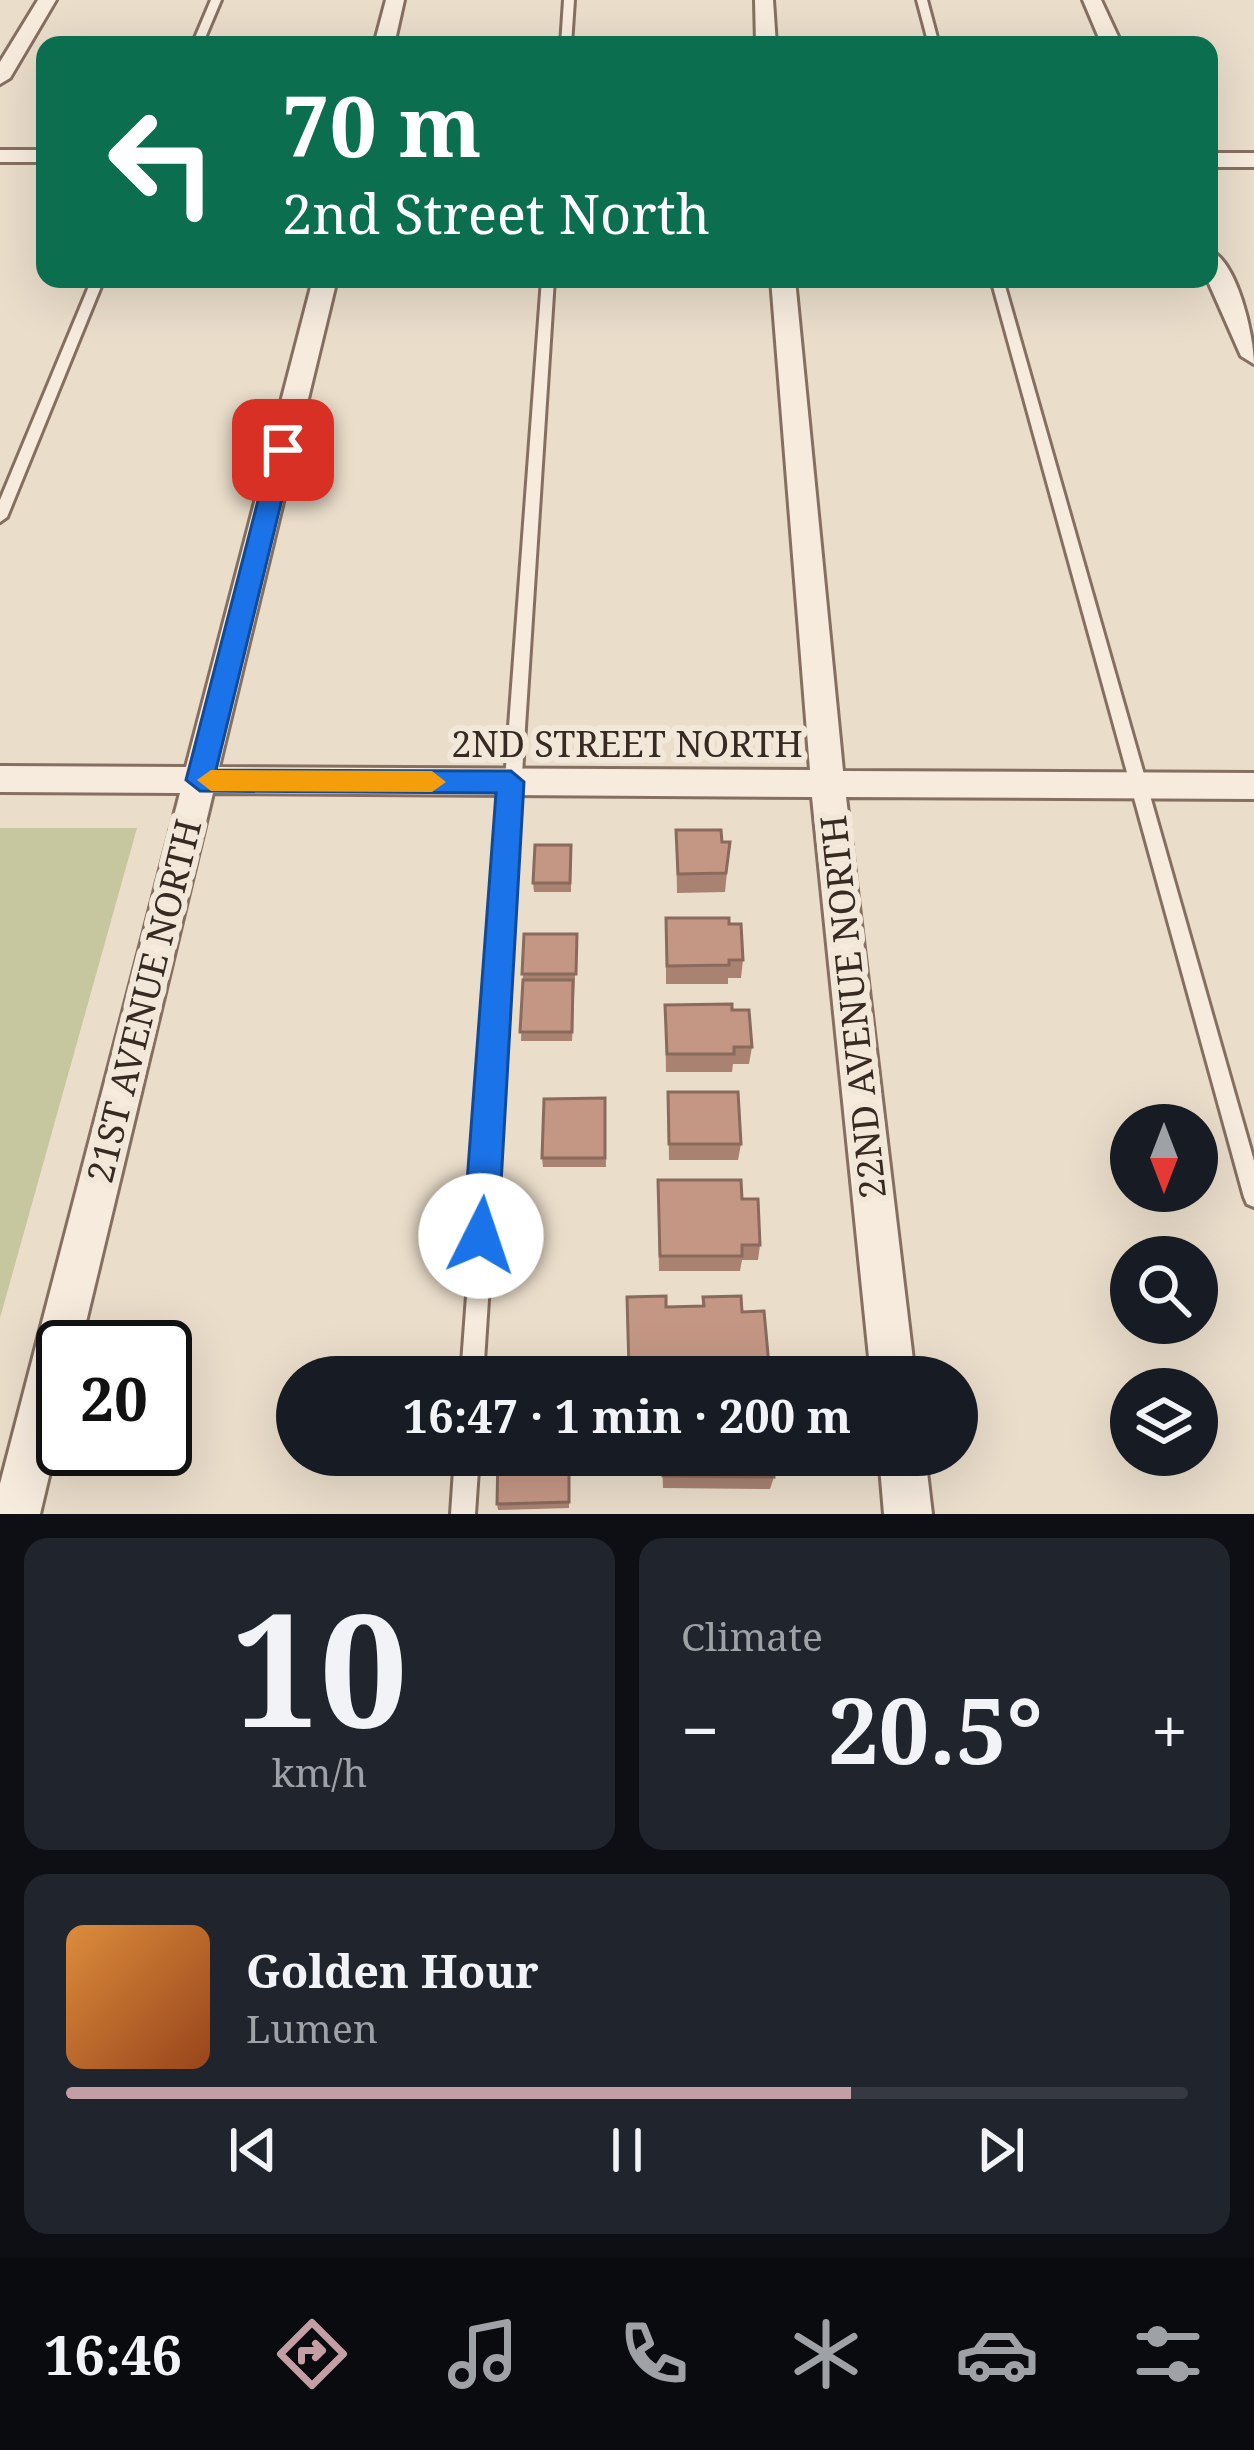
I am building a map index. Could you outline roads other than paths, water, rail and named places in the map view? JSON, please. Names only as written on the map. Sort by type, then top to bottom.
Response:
[{"type":"street","points":[[0,78],[47,0]]},
{"type":"street","points":[[386,36],[395,0]]},
{"type":"street","points":[[764,0],[766,36]]},
{"type":"street","points":[[1091,0],[1108,36]]},
{"type":"street","points":[[0,155],[36,156]]},
{"type":"street","points":[[1218,160],[1254,160]]},
{"type":"street","points":[[1218,277],[1254,356]]},
{"type":"street","name":"21ST AVENUE NORTH","points":[[16,1514],[324,288]]},
{"type":"street","name":"22ND AVENUE NORTH","points":[[784,288],[828,784],[891,1356]]},
{"type":"street","name":"2ND STREET NORTH","points":[[0,779],[1254,786]]},
{"type":"street","points":[[904,1476],[908,1514]]},
{"type":"lane","points":[[200,36],[216,0]]},
{"type":"lane","points":[[567,36],[569,0]]},
{"type":"lane","points":[[922,0],[932,36]]},
{"type":"lane","points":[[0,517],[94,288]]},
{"type":"lane","points":[[473,1356],[547,288]]},
{"type":"lane","points":[[1000,288],[1254,1197]]},
{"type":"lane","points":[[463,1514],[466,1476]]}]
